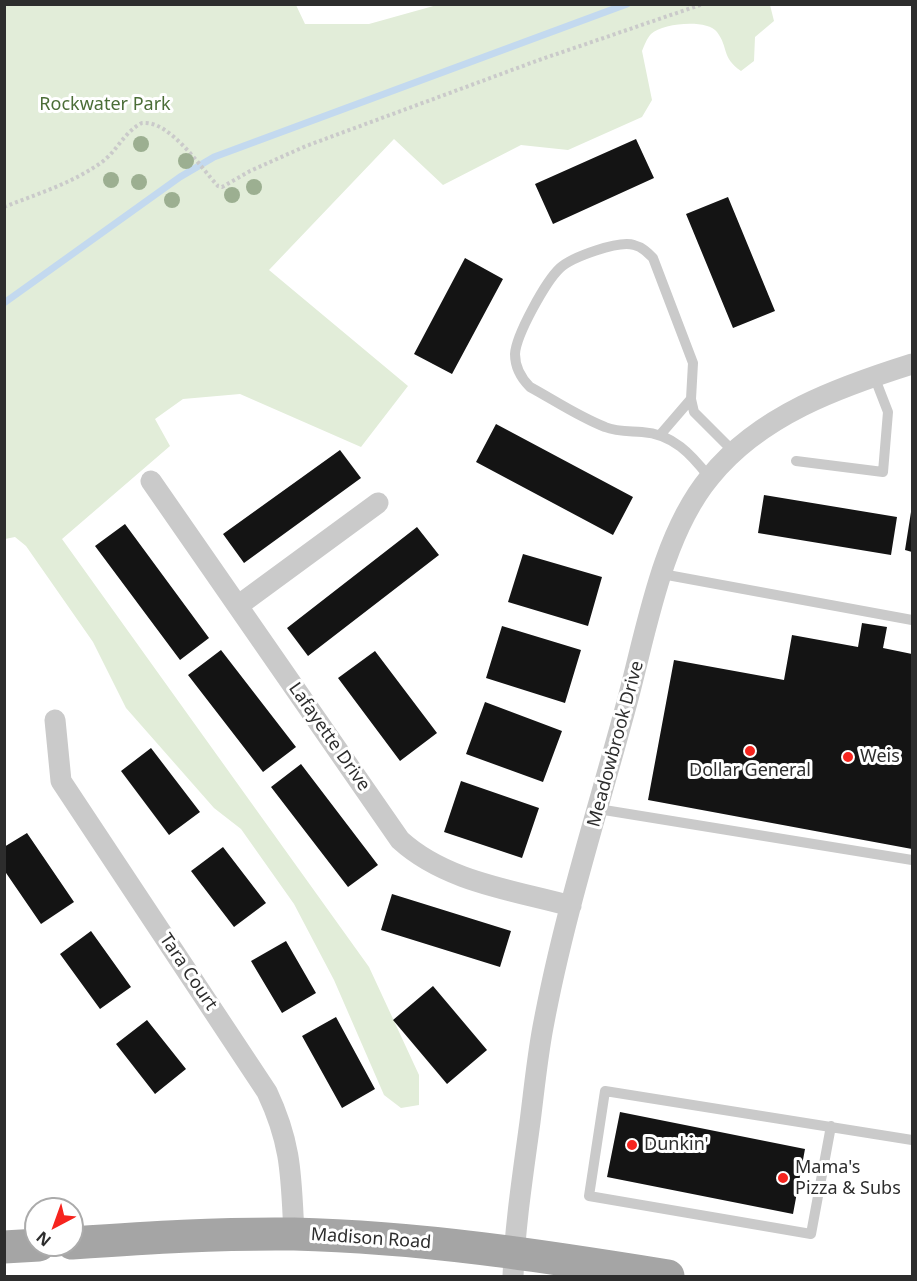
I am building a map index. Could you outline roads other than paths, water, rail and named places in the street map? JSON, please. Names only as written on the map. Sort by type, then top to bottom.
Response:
[{"type":"main road","name":"Madison Road","points":[[84,1242],[219,1235],[294,1234],[445,1244],[514,1265],[668,1276]]},
{"type":"main road","points":[[4,1247],[24,1246]]},
{"type":"street","name":"Meadowbrook Drive","points":[[514,1265],[543,1028],[571,906],[662,574],[682,520],[709,477],[735,453],[797,408],[874,376],[912,364]]},
{"type":"street","name":"Lafayette Drive","points":[[151,481],[400,840],[419,858],[445,872],[571,906]]},
{"type":"street","points":[[239,605],[378,502]]},
{"type":"street","name":"Tara Court","points":[[56,720],[61,781],[267,1092],[282,1124],[290,1156],[294,1234]]},
{"type":"lane","points":[[709,477],[693,456],[677,442],[660,435],[625,432],[604,427],[530,387],[522,379],[515,352],[519,339],[551,278],[573,260],[621,244],[634,244],[646,250],[652,258],[693,363],[691,399],[694,412],[735,453]]},
{"type":"lane","points":[[796,461],[883,472],[888,412],[874,376]]},
{"type":"lane","points":[[660,435],[691,399]]},
{"type":"lane","points":[[662,574],[912,620]]},
{"type":"lane","points":[[598,809],[912,860]]},
{"type":"lane","points":[[831,1126],[811,1234],[589,1196],[605,1091],[831,1126],[912,1140]]},
{"type":"waterway","points":[[4,303],[180,177],[214,157],[627,4]]},
{"type":"place","name":"Dollar General","points":[[750,751]]},
{"type":"place","name":"Weis","points":[[848,757]]},
{"type":"place","name":"Dunkin'","points":[[632,1145]]},
{"type":"place","name":"Mama's Pizza & Subs","points":[[783,1178]]},
{"type":"park label","name":"Rockwater Park","points":[[105,105]]}]
